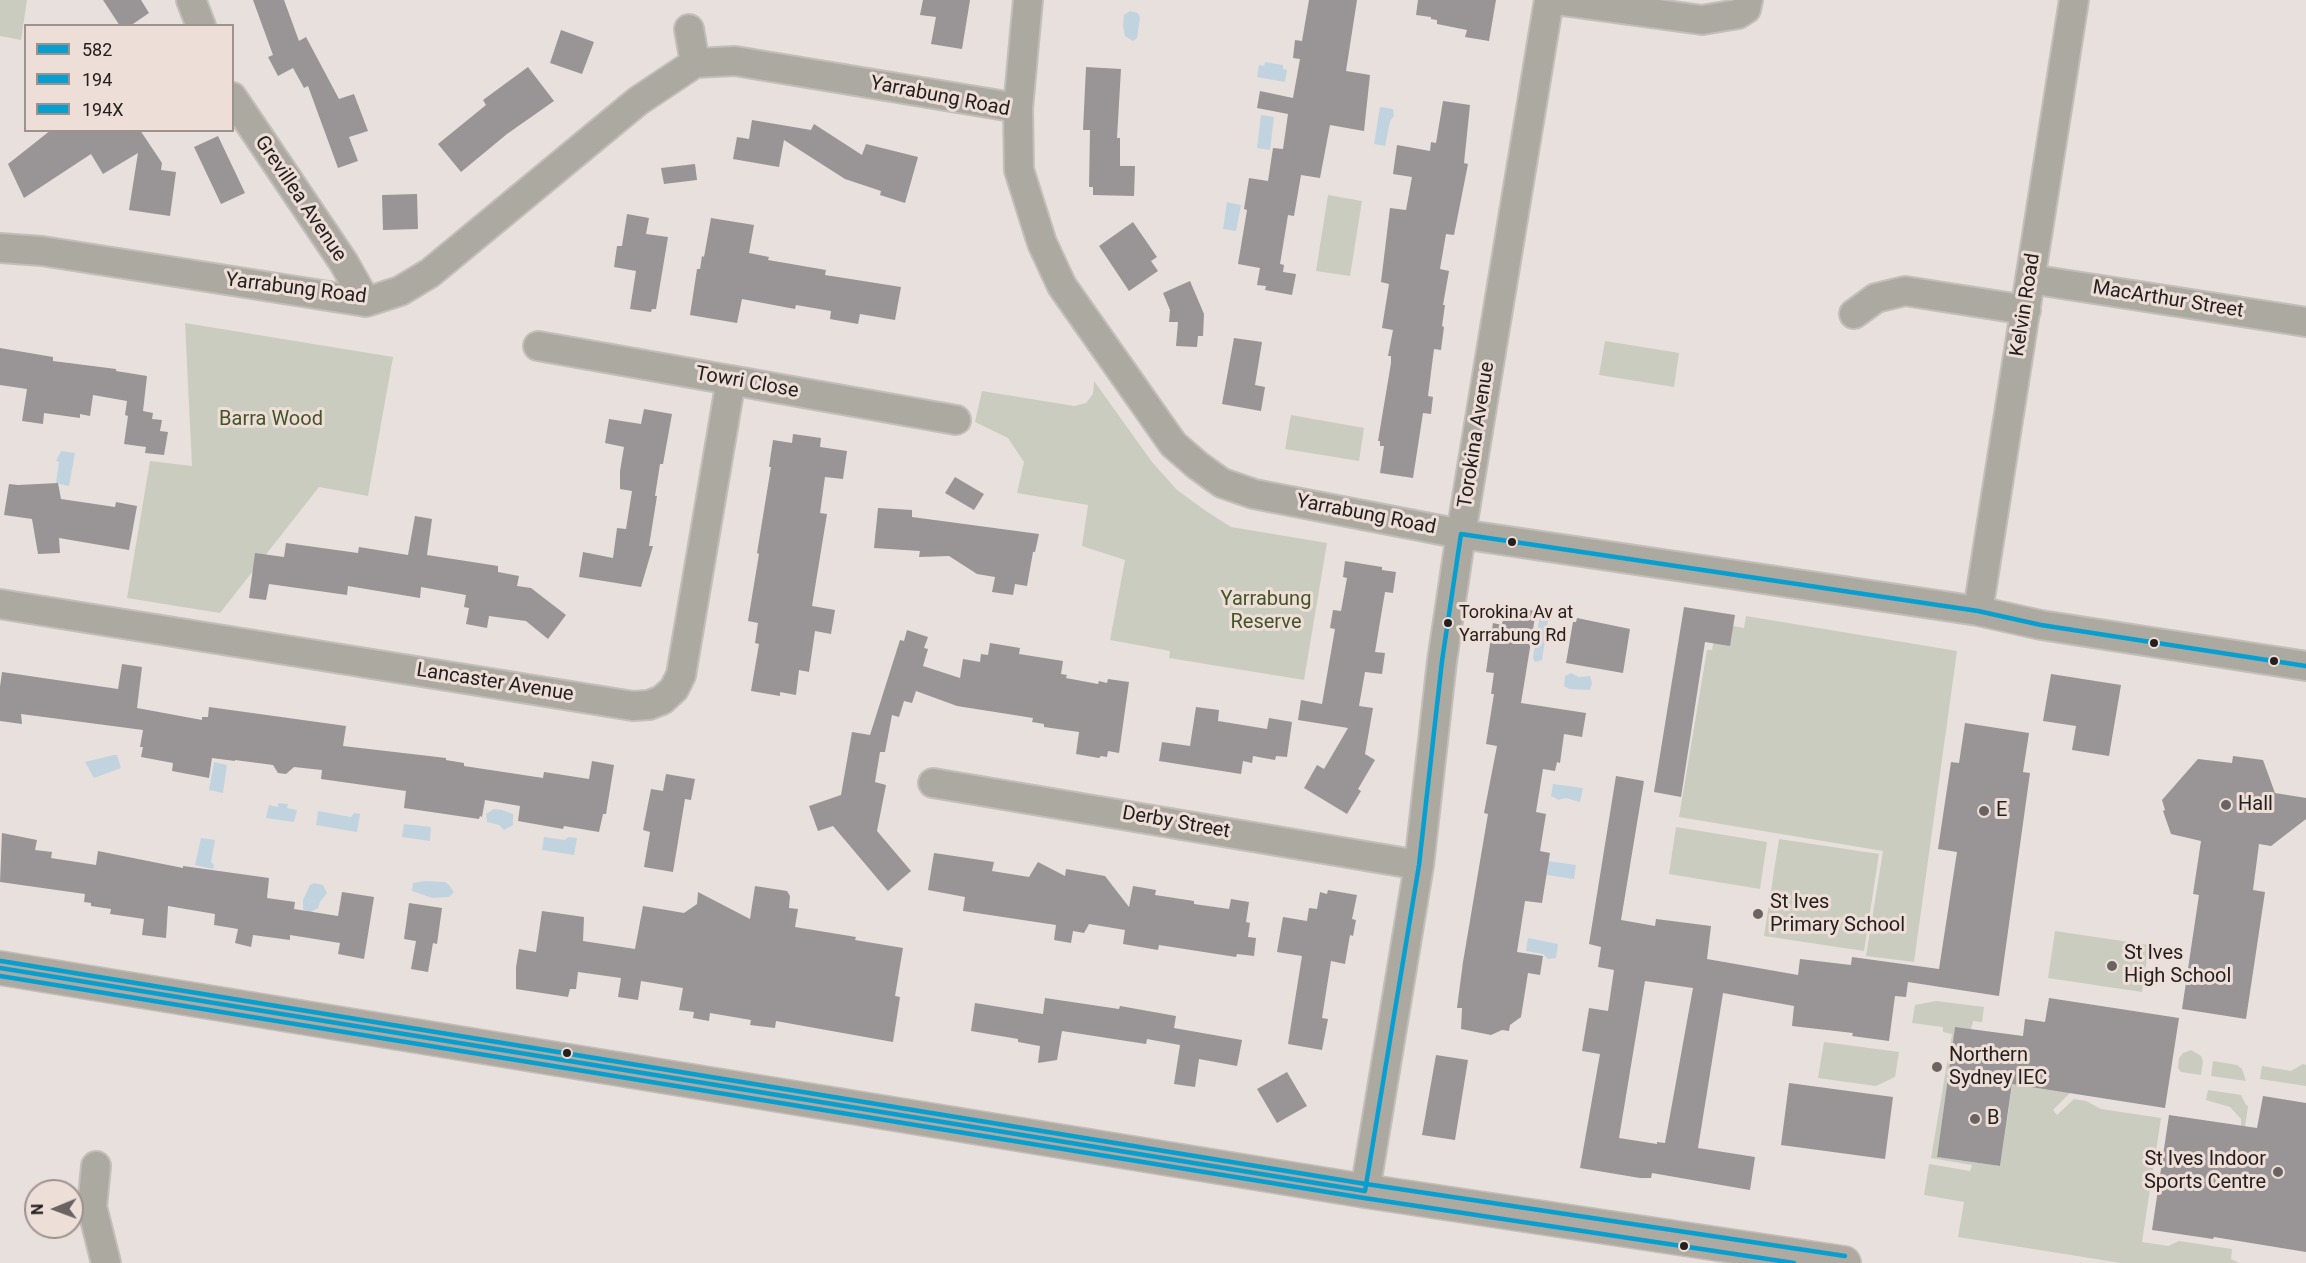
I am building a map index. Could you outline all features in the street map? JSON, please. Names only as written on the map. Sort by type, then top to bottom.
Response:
[{"type":"main road","points":[[0,968],[1365,1191],[1844,1263]]},
{"type":"street","points":[[191,0],[200,24]]},
{"type":"street","points":[[1018,108],[1028,0]]},
{"type":"street","name":"Torokina Avenue","points":[[1365,1191],[1419,865],[1442,661],[1461,534],[1549,0]]},
{"type":"street","points":[[1555,0],[1702,20],[1738,14],[1746,9],[1748,0]]},
{"type":"street","name":"Kelvin Road","points":[[1978,611],[2074,0]]},
{"type":"street","points":[[689,28],[694,63]]},
{"type":"street","name":"Yarrabung Road","points":[[0,248],[42,251],[366,302],[400,291],[430,273],[638,101],[694,63],[735,61],[1018,108],[1019,170],[1042,243],[1062,286],[1173,444],[1222,483],[1254,494],[1461,534],[1978,611],[2042,625],[2306,666]]},
{"type":"street","name":"Grevillea Avenue","points":[[234,100],[344,263],[366,302]]},
{"type":"street","name":"MacArthur Street","points":[[2030,279],[2306,322]]},
{"type":"street","points":[[1854,314],[1876,298],[1905,291],[2025,310]]},
{"type":"street","name":"Towri Close","points":[[538,346],[956,420]]},
{"type":"street","name":"Lancaster Avenue","points":[[0,604],[633,706],[649,705],[662,700],[674,689],[681,675],[731,380]]},
{"type":"street","name":"Derby Street","points":[[933,783],[1419,865]]},
{"type":"street","points":[[96,1166],[92,1207],[106,1263]]},
{"type":"green space","points":[[0,0],[27,0],[21,40],[0,36]]},
{"type":"green space","points":[[1328,195],[1362,201],[1350,276],[1316,271]]},
{"type":"green space","name":"Barra Wood","points":[[185,323],[393,357],[368,496],[319,487],[220,613],[127,598],[150,461],[192,466]]},
{"type":"green space","points":[[1605,341],[1679,353],[1674,387],[1599,375]]},
{"type":"green space","name":"Yarrabung Reserve","points":[[1094,381],[1152,462],[1177,490],[1206,511],[1231,527],[1327,543],[1304,680],[1169,658],[1170,651],[1110,640],[1125,560],[1082,546],[1088,505],[1017,493],[1024,462],[1008,438],[975,422],[982,391],[1074,406],[1086,403],[1093,394]]},
{"type":"green space","points":[[1291,415],[1364,428],[1359,461],[1285,449]]},
{"type":"green space","points":[[1746,616],[1957,651],[1914,962],[1866,956],[1883,851],[1679,817],[1707,650],[1712,650],[1717,623],[1744,628]]},
{"type":"green space","points":[[1676,827],[1767,842],[1760,889],[1669,874]]},
{"type":"green space","points":[[1779,839],[1879,854],[1864,951],[1764,936]]},
{"type":"green space","points":[[2055,931],[2149,945],[2142,992],[2048,978]]},
{"type":"green space","points":[[1936,1001],[1984,1007],[1982,1022],[1973,1021],[1971,1030],[1955,1028],[1937,1157],[2000,1166],[2013,1081],[2073,1090],[2053,1110],[2057,1115],[2074,1099],[2086,1101],[2101,1109],[2161,1118],[2142,1242],[2168,1246],[2179,1241],[2232,1249],[2231,1259],[2239,1263],[2121,1263],[1958,1237],[1964,1202],[1924,1195],[1929,1164],[1970,1171],[1972,1165],[1931,1158],[1952,1034],[1943,1032],[1943,1027],[1912,1023],[1915,1005]]},
{"type":"green space","points":[[1824,1042],[1899,1052],[1895,1077],[1876,1086],[1818,1078]]},
{"type":"green space","points":[[2191,1050],[2201,1056],[2203,1061],[2201,1075],[2181,1072],[2178,1068],[2179,1058],[2183,1053]]},
{"type":"green space","points":[[2213,1061],[2237,1065],[2242,1069],[2246,1081],[2211,1076]]},
{"type":"green space","points":[[2303,1064],[2306,1065],[2306,1086],[2260,1079],[2262,1066],[2291,1071]]},
{"type":"green space","points":[[2208,1090],[2241,1095],[2248,1106],[2245,1127],[2241,1126],[2241,1119],[2230,1107],[2206,1100]]},
{"type":"water","points":[[1130,11],[1138,13],[1140,18],[1137,38],[1133,41],[1125,36],[1123,26],[1124,15]]},
{"type":"water","points":[[1265,62],[1283,65],[1283,69],[1287,70],[1285,82],[1257,77],[1259,65],[1264,66]]},
{"type":"water","points":[[1380,107],[1393,109],[1394,116],[1390,121],[1385,146],[1374,144]]},
{"type":"water","points":[[1261,115],[1274,117],[1270,150],[1257,148]]},
{"type":"water","points":[[1227,202],[1241,205],[1236,231],[1223,229]]},
{"type":"water","points":[[61,451],[75,453],[69,486],[56,483],[59,462],[56,461]]},
{"type":"water","points":[[1546,617],[1548,621],[1542,660],[1535,662],[1533,658],[1539,620]]},
{"type":"water","points":[[1571,673],[1579,677],[1590,676],[1592,683],[1590,690],[1569,689],[1564,686],[1565,676]]},
{"type":"water","points":[[117,755],[121,768],[94,778],[85,762]]},
{"type":"water","points":[[214,762],[227,765],[223,793],[209,790]]},
{"type":"water","points":[[1553,784],[1583,788],[1580,802],[1565,798],[1559,800],[1551,796]]},
{"type":"water","points":[[278,803],[288,804],[287,808],[297,810],[294,822],[266,818],[269,805],[278,807]]},
{"type":"water","points":[[494,809],[513,814],[513,825],[504,830],[499,825],[487,822],[486,814]]},
{"type":"water","points":[[318,811],[351,817],[354,813],[360,814],[357,832],[316,825]]},
{"type":"water","points":[[404,824],[431,827],[430,841],[402,837]]},
{"type":"water","points":[[544,837],[565,840],[568,837],[577,838],[574,855],[542,850]]},
{"type":"water","points":[[201,838],[215,840],[211,862],[214,865],[213,869],[195,865]]},
{"type":"water","points":[[1548,861],[1576,865],[1574,879],[1547,875]]},
{"type":"water","points":[[445,882],[454,892],[449,897],[432,898],[412,891],[413,883]]},
{"type":"water","points":[[314,883],[323,885],[327,893],[318,908],[309,913],[303,909],[303,900],[310,885]]},
{"type":"water","points":[[1528,938],[1558,944],[1556,958],[1548,959],[1543,954],[1526,951]]},
{"type":"building","points":[[103,0],[141,0],[149,13],[133,24],[119,24]]},
{"type":"building","points":[[253,0],[284,0],[299,41],[306,37],[339,99],[354,94],[368,131],[349,137],[358,161],[338,168],[308,86],[304,88],[293,68],[278,76],[268,57],[273,55]]},
{"type":"building","points":[[923,0],[970,0],[962,49],[931,44],[936,17],[920,15]]},
{"type":"building","points":[[1309,0],[1357,0],[1346,71],[1370,75],[1364,131],[1330,125],[1320,178],[1301,175],[1294,216],[1288,215],[1280,264],[1284,265],[1283,272],[1296,274],[1292,295],[1265,290],[1266,286],[1257,285],[1260,268],[1238,264],[1247,210],[1244,209],[1249,178],[1268,181],[1273,148],[1283,149],[1288,114],[1257,108],[1260,91],[1293,98],[1300,59],[1293,58],[1295,40],[1302,41]]},
{"type":"building","points":[[1418,0],[1496,0],[1489,41],[1465,37],[1467,30],[1437,24],[1437,20],[1431,17],[1416,15]]},
{"type":"building","points":[[561,30],[594,42],[582,74],[550,63]]},
{"type":"building","points":[[528,67],[554,101],[507,134],[461,172],[438,144],[486,105],[483,100]]},
{"type":"building","points":[[1086,67],[1121,69],[1117,138],[1120,138],[1120,166],[1135,166],[1134,196],[1093,195],[1093,187],[1089,187],[1090,130],[1083,130]]},
{"type":"building","points":[[1443,101],[1470,105],[1464,163],[1468,164],[1454,235],[1446,234],[1440,269],[1449,271],[1443,305],[1445,305],[1441,350],[1434,349],[1428,396],[1433,397],[1431,414],[1423,413],[1413,478],[1380,473],[1384,446],[1380,446],[1380,441],[1378,441],[1391,363],[1391,356],[1388,356],[1393,330],[1382,328],[1389,284],[1381,282],[1390,208],[1406,210],[1412,177],[1393,174],[1397,145],[1430,151],[1431,142],[1436,143]]},
{"type":"building","points":[[752,120],[811,130],[814,124],[862,155],[866,144],[918,157],[905,203],[880,195],[881,191],[845,179],[784,140],[779,167],[733,159],[737,137],[749,139]]},
{"type":"building","points":[[48,132],[141,132],[162,163],[161,170],[176,172],[170,216],[129,210],[138,153],[103,174],[91,154],[24,198],[8,164]]},
{"type":"building","points":[[218,136],[245,193],[221,204],[194,147]]},
{"type":"building","points":[[695,164],[697,180],[664,184],[661,168]]},
{"type":"building","points":[[417,194],[418,229],[383,230],[382,195]]},
{"type":"building","points":[[627,214],[649,218],[646,234],[668,237],[656,309],[652,309],[651,312],[630,309],[636,271],[614,267],[617,246],[622,246]]},
{"type":"building","points":[[711,218],[754,225],[749,253],[769,257],[768,260],[826,270],[825,275],[901,287],[895,320],[860,314],[858,324],[830,319],[831,311],[796,305],[795,309],[742,299],[737,323],[690,315],[697,269],[700,269],[702,256],[704,257]]},
{"type":"building","points":[[1133,222],[1157,257],[1151,261],[1158,271],[1129,291],[1099,246]]},
{"type":"building","points":[[1190,281],[1204,314],[1203,336],[1198,336],[1197,347],[1176,346],[1178,322],[1169,322],[1170,310],[1163,293]]},
{"type":"building","points":[[1234,338],[1262,342],[1255,385],[1265,387],[1261,411],[1222,404]]},
{"type":"building","points":[[0,348],[53,357],[53,361],[116,369],[116,371],[147,376],[143,411],[153,413],[152,419],[162,420],[160,431],[168,432],[164,455],[145,453],[146,447],[124,444],[128,416],[125,415],[127,401],[93,395],[90,416],[80,414],[80,418],[44,413],[43,424],[22,421],[27,389],[0,385]]},
{"type":"building","points":[[644,409],[672,414],[655,496],[657,496],[649,546],[653,546],[641,587],[579,577],[583,552],[613,558],[617,528],[626,529],[632,491],[620,489],[624,447],[605,443],[609,419],[641,424]]},
{"type":"building","points":[[793,434],[821,438],[820,447],[847,451],[843,479],[825,477],[820,513],[827,514],[812,606],[835,610],[831,634],[815,631],[809,672],[799,670],[796,695],[780,692],[780,696],[751,691],[759,644],[755,643],[758,623],[748,621],[773,440],[792,443]]},
{"type":"building","points":[[955,477],[984,494],[974,510],[945,493]]},
{"type":"building","points":[[58,483],[61,499],[115,507],[116,502],[137,506],[129,550],[59,538],[60,553],[38,554],[32,519],[4,515],[9,484]]},
{"type":"building","points":[[878,508],[912,510],[912,517],[1039,534],[1027,586],[1015,584],[1013,595],[992,592],[995,577],[977,574],[949,556],[919,557],[920,551],[874,548]]},
{"type":"building","points":[[415,516],[432,519],[427,555],[498,566],[498,572],[519,576],[517,586],[531,588],[566,615],[548,639],[526,621],[489,616],[487,628],[466,624],[469,608],[464,607],[466,595],[421,587],[420,598],[348,586],[347,595],[269,584],[266,600],[249,598],[255,553],[284,557],[286,543],[358,553],[359,547],[408,555]]},
{"type":"building","points":[[1345,561],[1382,567],[1382,570],[1396,572],[1393,593],[1385,592],[1375,652],[1385,653],[1382,674],[1365,672],[1359,706],[1373,708],[1365,754],[1375,760],[1358,789],[1361,791],[1347,814],[1304,788],[1317,765],[1324,769],[1348,728],[1298,720],[1301,700],[1322,704],[1335,629],[1330,628],[1333,610],[1341,611],[1347,578],[1343,577]]},
{"type":"building","points":[[1505,606],[1536,611],[1521,703],[1586,713],[1582,737],[1564,734],[1560,763],[1557,762],[1555,771],[1543,769],[1536,812],[1546,814],[1540,851],[1550,853],[1542,903],[1525,901],[1517,952],[1543,956],[1540,975],[1528,973],[1521,1017],[1510,1025],[1509,1031],[1502,1030],[1491,1035],[1461,1029],[1462,1008],[1457,1008],[1488,814],[1484,813],[1497,746],[1486,744],[1494,694],[1491,694],[1494,673],[1486,672],[1493,623],[1502,625]]},
{"type":"building","points":[[1684,607],[1735,615],[1730,646],[1705,642],[1681,797],[1654,792]]},
{"type":"building","points":[[1577,618],[1630,629],[1623,673],[1566,663],[1573,622],[1576,622]]},
{"type":"building","points":[[907,630],[928,637],[924,648],[928,649],[923,666],[960,678],[963,659],[980,662],[981,654],[988,655],[990,643],[1020,648],[1019,654],[1063,661],[1061,674],[1067,675],[1066,678],[1098,684],[1099,681],[1107,683],[1108,679],[1129,682],[1119,753],[1108,751],[1107,757],[1099,758],[1076,754],[1079,732],[1044,727],[1044,724],[1032,722],[1033,718],[957,706],[916,691],[912,703],[904,701],[899,717],[892,715],[885,752],[880,752],[875,782],[886,785],[877,831],[911,871],[888,891],[833,826],[818,831],[809,806],[841,795],[852,732],[870,735],[900,640],[904,641]]},
{"type":"building","points":[[122,664],[142,667],[137,708],[202,720],[202,717],[208,717],[209,707],[346,726],[343,746],[446,758],[446,760],[464,763],[464,766],[543,778],[544,772],[589,779],[592,761],[614,765],[606,814],[603,814],[599,832],[564,826],[563,829],[518,821],[520,806],[485,800],[482,817],[480,816],[479,819],[404,808],[406,791],[321,779],[322,770],[294,767],[286,774],[278,773],[273,765],[212,758],[209,778],[172,771],[173,763],[141,757],[143,730],[21,714],[22,724],[0,721],[2,672],[118,689]]},
{"type":"building","points":[[2051,674],[2121,685],[2109,756],[2072,750],[2076,726],[2043,721]]},
{"type":"building","points":[[1196,707],[1219,710],[1218,721],[1267,729],[1269,718],[1292,722],[1287,757],[1276,756],[1275,760],[1253,756],[1252,763],[1243,761],[1241,774],[1159,761],[1162,742],[1190,746]]},
{"type":"building","points":[[1965,723],[2029,733],[2023,772],[2030,773],[1999,996],[1908,982],[1906,997],[1895,996],[1889,1041],[1852,1036],[1853,1033],[1792,1026],[1794,1006],[1723,993],[1698,1148],[1755,1157],[1750,1190],[1652,1173],[1651,1178],[1640,1178],[1580,1168],[1600,1054],[1582,1051],[1589,1008],[1608,1011],[1614,970],[1598,967],[1601,947],[1589,944],[1616,776],[1644,781],[1621,920],[1655,926],[1656,919],[1711,926],[1707,959],[1798,975],[1800,959],[1851,965],[1852,957],[1939,969],[1957,852],[1938,849],[1951,762],[1959,763]],"holes":[[[1645,981],[1693,988],[1665,1143],[1657,1142],[1657,1144],[1619,1138]]]},
{"type":"building","points":[[2233,756],[2263,760],[2275,793],[2306,798],[2306,819],[2271,846],[2259,844],[2253,890],[2265,892],[2246,1019],[2182,1009],[2199,895],[2193,894],[2201,841],[2171,834],[2163,811],[2165,810],[2162,800],[2198,759],[2232,763]]},
{"type":"building","points":[[666,774],[695,779],[691,800],[685,799],[673,872],[644,867],[650,832],[643,830],[651,789],[663,791]]},
{"type":"building","points":[[2,833],[37,840],[35,850],[52,852],[51,858],[96,865],[98,851],[183,868],[183,866],[269,878],[267,898],[295,902],[294,909],[338,916],[342,892],[374,897],[364,959],[338,954],[340,943],[290,935],[290,940],[253,935],[251,947],[235,943],[238,929],[214,925],[215,914],[168,906],[166,938],[142,935],[144,919],[110,914],[111,909],[91,906],[91,903],[84,902],[85,894],[0,882]]},
{"type":"building","points":[[934,853],[994,862],[992,871],[1029,877],[1038,862],[1065,876],[1066,869],[1105,876],[1129,907],[1133,886],[1156,890],[1155,895],[1229,909],[1231,899],[1249,902],[1246,922],[1250,923],[1248,937],[1256,938],[1254,956],[1237,954],[1236,957],[1159,945],[1158,950],[1123,944],[1125,930],[1089,924],[1084,933],[1073,931],[1071,943],[1054,940],[1056,925],[963,911],[965,897],[928,890]]},
{"type":"building","points":[[755,886],[787,891],[790,896],[789,908],[798,909],[795,927],[856,937],[855,940],[903,948],[895,996],[900,997],[893,1042],[776,1021],[775,1028],[750,1025],[751,1020],[710,1013],[709,1021],[693,1018],[694,1012],[679,1010],[683,988],[641,981],[638,1000],[618,997],[621,978],[578,972],[576,989],[570,989],[568,997],[516,989],[519,949],[536,952],[542,911],[584,917],[583,941],[635,949],[643,906],[684,913],[697,904],[698,892],[750,919]]},
{"type":"building","points":[[1328,890],[1357,895],[1352,919],[1356,920],[1353,936],[1350,935],[1345,964],[1331,961],[1322,1018],[1328,1019],[1322,1050],[1288,1044],[1302,956],[1277,952],[1283,917],[1307,921],[1309,908],[1317,909],[1320,892],[1327,894]]},
{"type":"building","points":[[409,903],[442,908],[437,944],[433,943],[428,972],[411,969],[416,941],[404,939]]},
{"type":"building","points":[[1045,998],[1119,1009],[1120,1006],[1176,1016],[1174,1028],[1242,1040],[1237,1066],[1199,1059],[1195,1087],[1174,1084],[1180,1045],[1147,1039],[1146,1044],[1062,1031],[1057,1060],[1038,1063],[1040,1046],[1018,1042],[1018,1039],[971,1031],[975,1003],[1043,1014]]},
{"type":"building","points":[[2049,998],[2179,1018],[2165,1108],[2012,1084],[2000,1166],[1937,1157],[1955,1027],[2023,1036],[2025,1019],[2045,1022]]},
{"type":"building","points":[[1436,1055],[1468,1060],[1455,1140],[1422,1135]]},
{"type":"building","points":[[1287,1072],[1307,1106],[1277,1123],[1257,1089]]},
{"type":"building","points":[[1789,1083],[1893,1097],[1885,1159],[1781,1145]]},
{"type":"building","points":[[2263,1096],[2306,1103],[2306,1252],[2214,1237],[2213,1239],[2152,1230],[2169,1115],[2257,1128]]},
{"type":"transit line","name":"582","points":[[1461,534],[1978,611],[2041,625],[2306,666]]},
{"type":"transit line","name":"582","points":[[1365,1191],[1419,865],[1442,661],[1461,534]]},
{"type":"transit line","name":"194X","points":[[1,961],[1366,1184],[1845,1256]]},
{"type":"transit line","name":"582","points":[[0,968],[1365,1191]]},
{"type":"transit line","name":"194","points":[[0,976],[1364,1198],[1794,1263]]},
{"type":"place","name":"Torokina Av at Yarrabung Rd","points":[[1448,623]]},
{"type":"place","name":"Hall","points":[[2226,805]]},
{"type":"place","name":"E","points":[[1984,811]]},
{"type":"place","name":"St Ives Primary School","points":[[1758,914]]},
{"type":"place","name":"St Ives High School","points":[[2112,966]]},
{"type":"place","name":"Northern Sydney IEC","points":[[1937,1067]]},
{"type":"place","name":"B","points":[[1975,1119]]},
{"type":"place","name":"St Ives Indoor Sports Centre","points":[[2278,1172]]}]
